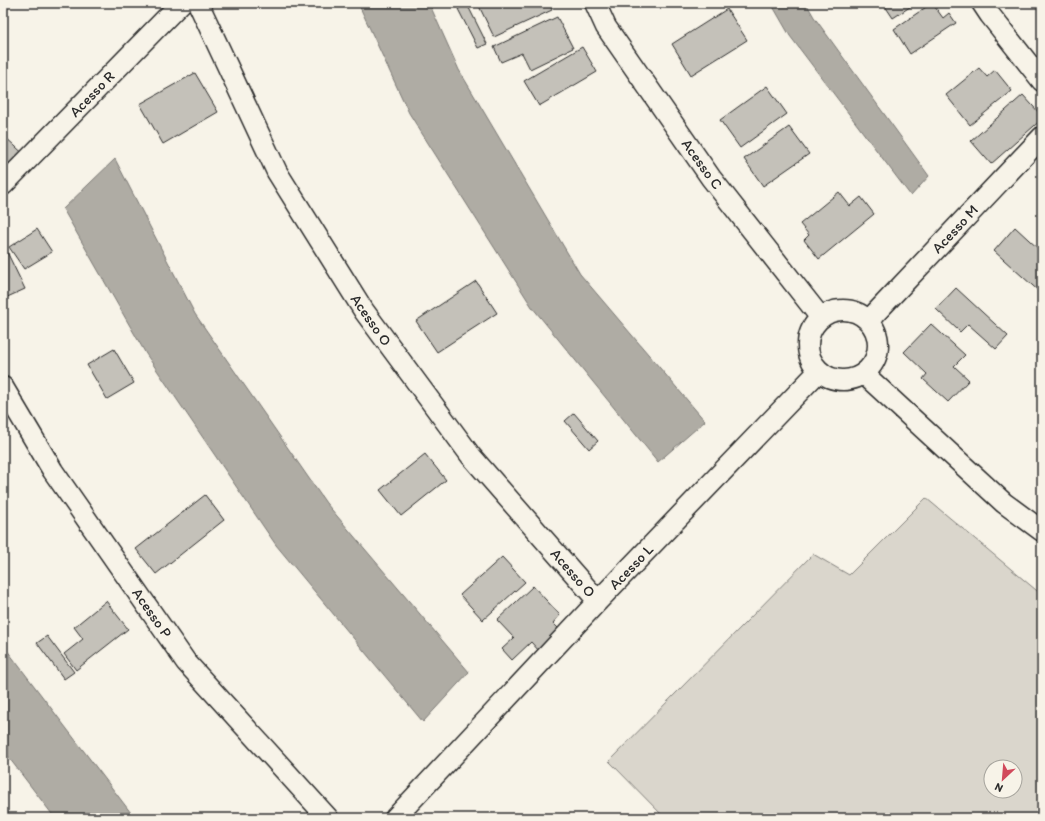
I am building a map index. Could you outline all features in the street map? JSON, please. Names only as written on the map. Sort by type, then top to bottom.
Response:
[{"type":"street","name":"Acesso R","points":[[3,185],[181,3]]},
{"type":"street","name":"Acesso O","points":[[198,3],[277,172],[364,311],[470,456],[598,601]]},
{"type":"street","name":"Acesso C","points":[[595,3],[606,26],[711,178],[821,318]]},
{"type":"street","points":[[982,3],[1042,81]]},
{"type":"street","name":"Acesso M","points":[[868,321],[1042,138]]},
{"type":"street","points":[[840,310],[860,314],[868,321],[875,331],[878,342],[877,354],[872,365],[864,374],[853,379],[841,380],[829,378],[819,371],[812,362],[808,350],[808,338],[813,327],[821,318],[830,312],[840,310]]},
{"type":"street","name":"Acesso L","points":[[395,818],[598,601],[819,371]]},
{"type":"street","points":[[864,374],[1004,503],[1042,531]]},
{"type":"street","name":"Acesso P","points":[[3,387],[53,471],[186,662],[328,818]]},
{"type":"shaded area","points":[[358,3],[429,3],[459,70],[580,274],[705,421],[658,462],[532,307],[409,113]]},
{"type":"shaded area","points":[[771,3],[806,3],[814,17],[929,176],[911,196],[790,36]]},
{"type":"shaded area","points":[[115,159],[195,314],[326,503],[469,672],[423,722],[276,545],[146,354],[63,209]]},
{"type":"shaded area","points":[[926,498],[1042,595],[1042,818],[665,818],[609,761],[813,554],[849,575]]},
{"type":"shaded area","points":[[3,645],[136,818],[55,818],[3,750]]},
{"type":"building","points":[[549,3],[552,10],[494,37],[478,4]]},
{"type":"building","points":[[883,3],[916,3],[893,18]]},
{"type":"building","points":[[932,3],[943,18],[949,13],[956,23],[910,54],[894,29]]},
{"type":"building","points":[[467,4],[487,44],[478,48],[458,9]]},
{"type":"building","points":[[727,9],[747,40],[691,75],[672,44]]},
{"type":"building","points":[[557,17],[573,48],[530,69],[522,53],[501,62],[494,47]]},
{"type":"building","points":[[582,47],[597,72],[539,106],[524,81]]},
{"type":"building","points":[[979,68],[987,77],[995,70],[1012,91],[970,125],[946,95]]},
{"type":"building","points":[[195,73],[218,112],[163,144],[140,104]]},
{"type":"building","points":[[767,86],[787,114],[740,148],[720,120]]},
{"type":"building","points":[[1023,95],[1042,116],[1042,119],[991,164],[971,141]]},
{"type":"building","points":[[789,127],[809,154],[763,186],[744,159]]},
{"type":"building","points":[[3,135],[28,158],[3,184]]},
{"type":"building","points":[[839,192],[850,206],[861,197],[874,214],[819,259],[804,240],[809,235],[800,224]]},
{"type":"building","points":[[1015,227],[1042,252],[1042,294],[994,251]]},
{"type":"building","points":[[37,229],[52,252],[24,269],[9,247]]},
{"type":"building","points":[[7,252],[25,289],[3,299],[3,254]]},
{"type":"building","points":[[476,281],[497,313],[437,352],[416,321]]},
{"type":"building","points":[[956,288],[1008,336],[996,349],[968,324],[960,332],[936,309]]},
{"type":"building","points":[[931,324],[965,355],[954,366],[969,380],[948,402],[923,379],[927,374],[904,352]]},
{"type":"building","points":[[114,349],[134,383],[107,399],[87,365]]},
{"type":"building","points":[[574,413],[598,441],[589,449],[565,421]]},
{"type":"building","points":[[425,454],[446,480],[401,516],[380,490]]},
{"type":"building","points":[[205,495],[224,520],[156,574],[136,549]]},
{"type":"building","points":[[502,557],[525,582],[483,620],[460,595]]},
{"type":"building","points":[[533,586],[560,615],[553,623],[561,631],[539,651],[531,642],[512,660],[502,649],[514,638],[497,620]]},
{"type":"building","points":[[106,601],[128,629],[76,670],[64,654],[83,639],[74,627]]},
{"type":"building","points":[[47,636],[74,672],[64,679],[37,643]]}]
